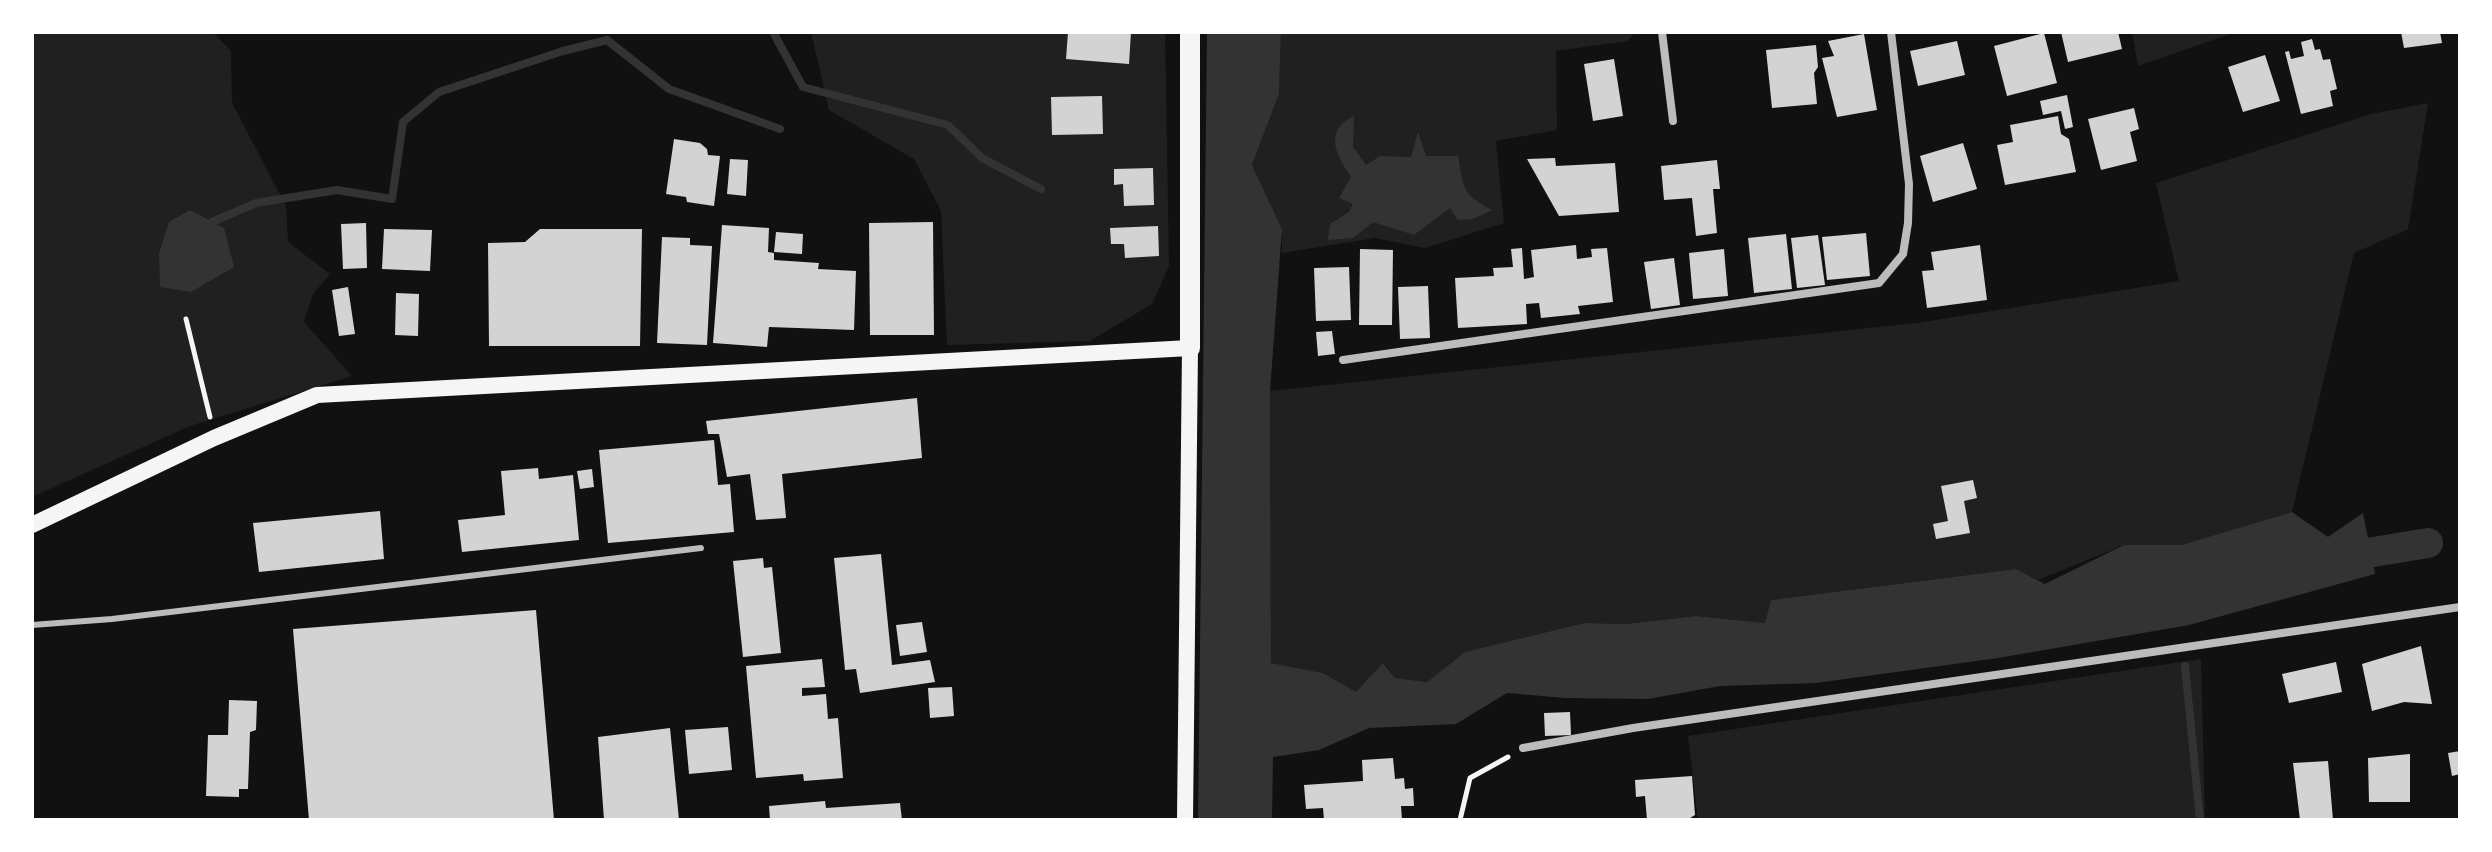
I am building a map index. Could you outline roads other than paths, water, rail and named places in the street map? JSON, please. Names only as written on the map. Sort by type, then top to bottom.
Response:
[{"type":"main road","points":[[1185,820],[1190,32]]},
{"type":"main road","points":[[32,525],[214,438],[317,395],[1190,348]]},
{"type":"street","points":[[1662,32],[1673,121]]},
{"type":"street","points":[[1343,360],[1879,283],[1903,254],[1908,223],[1909,184],[1891,32]]},
{"type":"street","points":[[1523,748],[1649,725],[2460,607]]},
{"type":"lane","points":[[32,625],[112,619],[701,548]]},
{"type":"waterway","points":[[773,32],[803,87],[948,125],[982,158],[1041,189]]},
{"type":"waterway","points":[[212,222],[256,203],[337,190],[392,199],[403,122],[439,92],[563,51],[607,40],[669,89],[780,129]]},
{"type":"waterway","points":[[2331,559],[2428,543]]},
{"type":"waterway","points":[[2185,666],[2200,820]]}]
